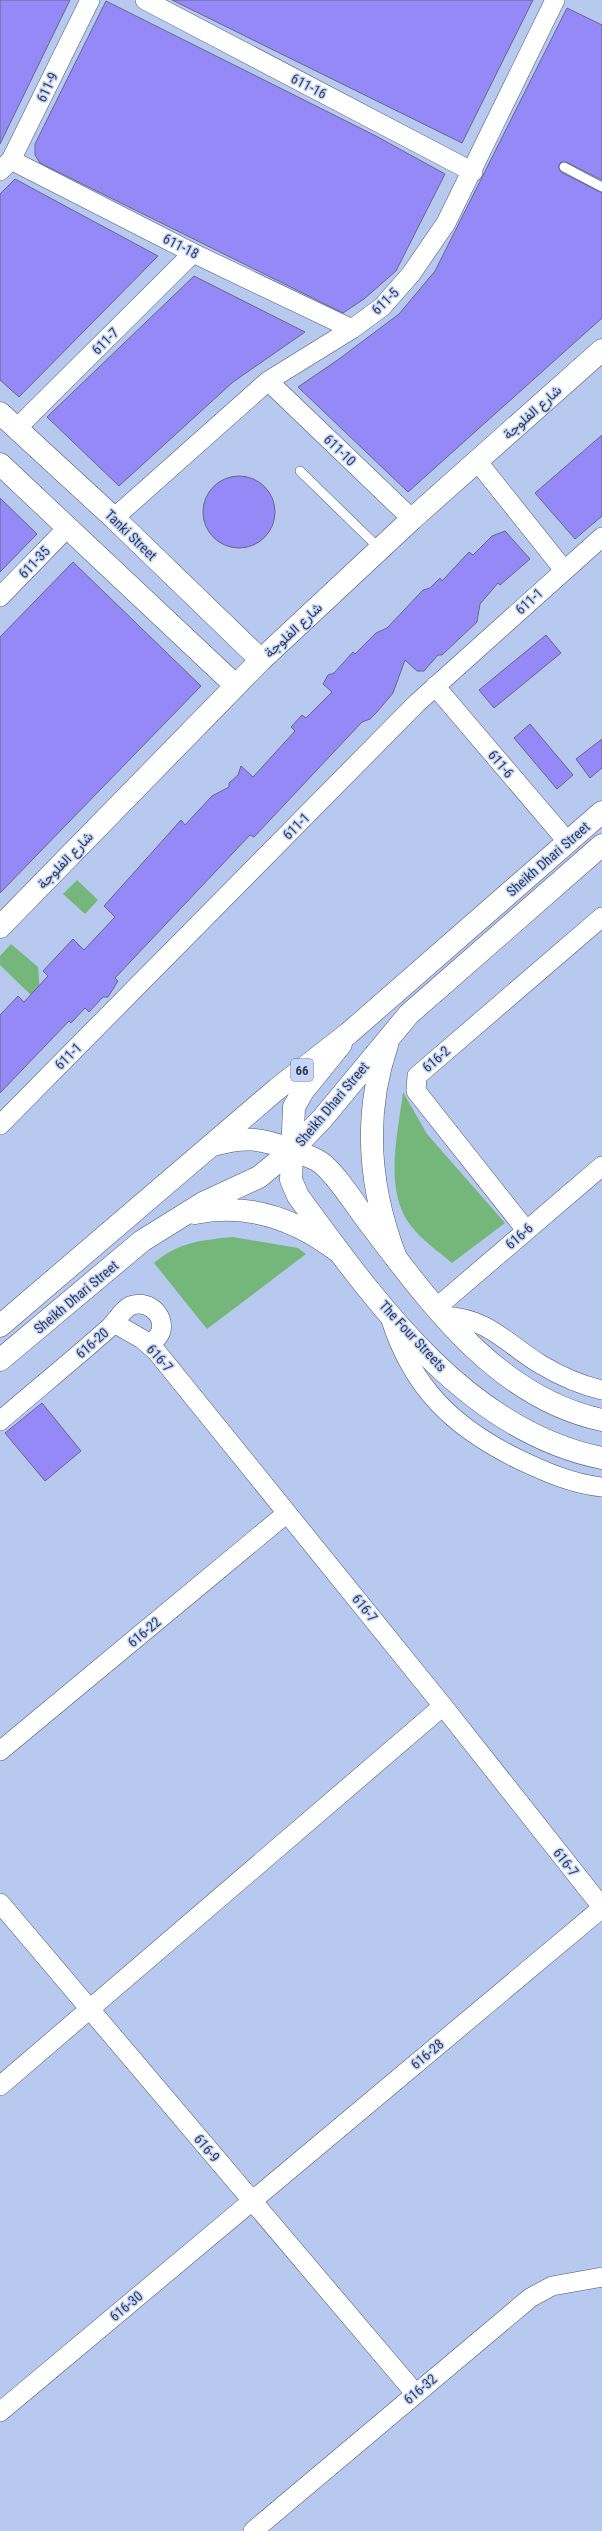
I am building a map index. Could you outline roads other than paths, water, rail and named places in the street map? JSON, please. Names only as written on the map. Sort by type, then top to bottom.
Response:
[{"type":"main road","name":"شارع الفلوجة","points":[[0,926],[261,660],[412,519],[602,350]]},
{"type":"main road","name":"Tanki Street","points":[[0,412],[114,518],[261,660]]},
{"type":"main road","points":[[0,464],[235,685]]},
{"type":"main road","name":"Sheikh Dhari Street","points":[[0,1326],[277,1089],[349,1033],[602,812]]},
{"type":"main road","name":"Sheikh Dhari Street","points":[[0,1360],[142,1241],[180,1216],[259,1177],[292,1150],[322,1119],[391,1033],[428,997],[602,845]]},
{"type":"main road","name":"The Four Streets","points":[[349,1033],[303,1092],[294,1107],[292,1184],[340,1252],[388,1312],[461,1386],[506,1421],[557,1446],[602,1458]]},
{"type":"main road","points":[[391,1033],[375,1088],[371,1145],[378,1203],[396,1258]]},
{"type":"main road","points":[[213,1145],[248,1138],[271,1142],[312,1158],[326,1168],[440,1312],[510,1380],[563,1408],[602,1420]]},
{"type":"main road","points":[[180,1216],[208,1210],[236,1210],[265,1213],[298,1225],[317,1235],[340,1252]]},
{"type":"street","name":"611-9","points":[[6,166],[90,0]]},
{"type":"street","name":"611-16","points":[[145,0],[473,172]]},
{"type":"street","name":"611-5","points":[[114,518],[268,381],[352,329],[382,307],[411,274],[446,223],[473,172],[555,0]]},
{"type":"street","name":"611-18","points":[[6,166],[352,329]]},
{"type":"street","name":"611-7","points":[[17,428],[193,253]]},
{"type":"street","name":"611-10","points":[[268,381],[412,519]]},
{"type":"street","points":[[477,461],[564,570]]},
{"type":"street","name":"611-35","points":[[0,597],[68,527]]},
{"type":"street","name":"611-1","points":[[0,1125],[435,686],[602,537]]},
{"type":"street","name":"611-6","points":[[435,686],[568,841]]},
{"type":"street","name":"616-2","points":[[526,1230],[416,1091],[416,1080],[424,1069],[602,917]]},
{"type":"street","name":"616-6","points":[[440,1312],[526,1230],[602,1166]]},
{"type":"street","name":"616-20","points":[[0,1421],[114,1323],[129,1307],[141,1304],[153,1308],[157,1313],[161,1324],[158,1336],[150,1346]]},
{"type":"street","points":[[388,1312],[401,1349],[421,1383],[449,1415],[488,1444],[532,1466],[561,1478],[602,1487]]},
{"type":"street","points":[[440,1312],[469,1319],[486,1326],[541,1364],[565,1377],[602,1390]]},
{"type":"street","name":"616-7","points":[[114,1323],[150,1346],[287,1512],[443,1706],[602,1908]]},
{"type":"street","name":"616-22","points":[[0,1751],[287,1512]]},
{"type":"street","points":[[0,2086],[443,1706]]},
{"type":"street","name":"616-9","points":[[0,1903],[415,2393]]},
{"type":"street","name":"616-28","points":[[252,2201],[602,1908]]},
{"type":"street","name":"616-30","points":[[0,2412],[252,2201]]},
{"type":"street","name":"616-32","points":[[253,2531],[415,2393],[541,2292],[564,2282],[602,2277]]},
{"type":"lane","points":[[564,168],[602,187]]},
{"type":"lane","points":[[300,471],[380,549]]}]
